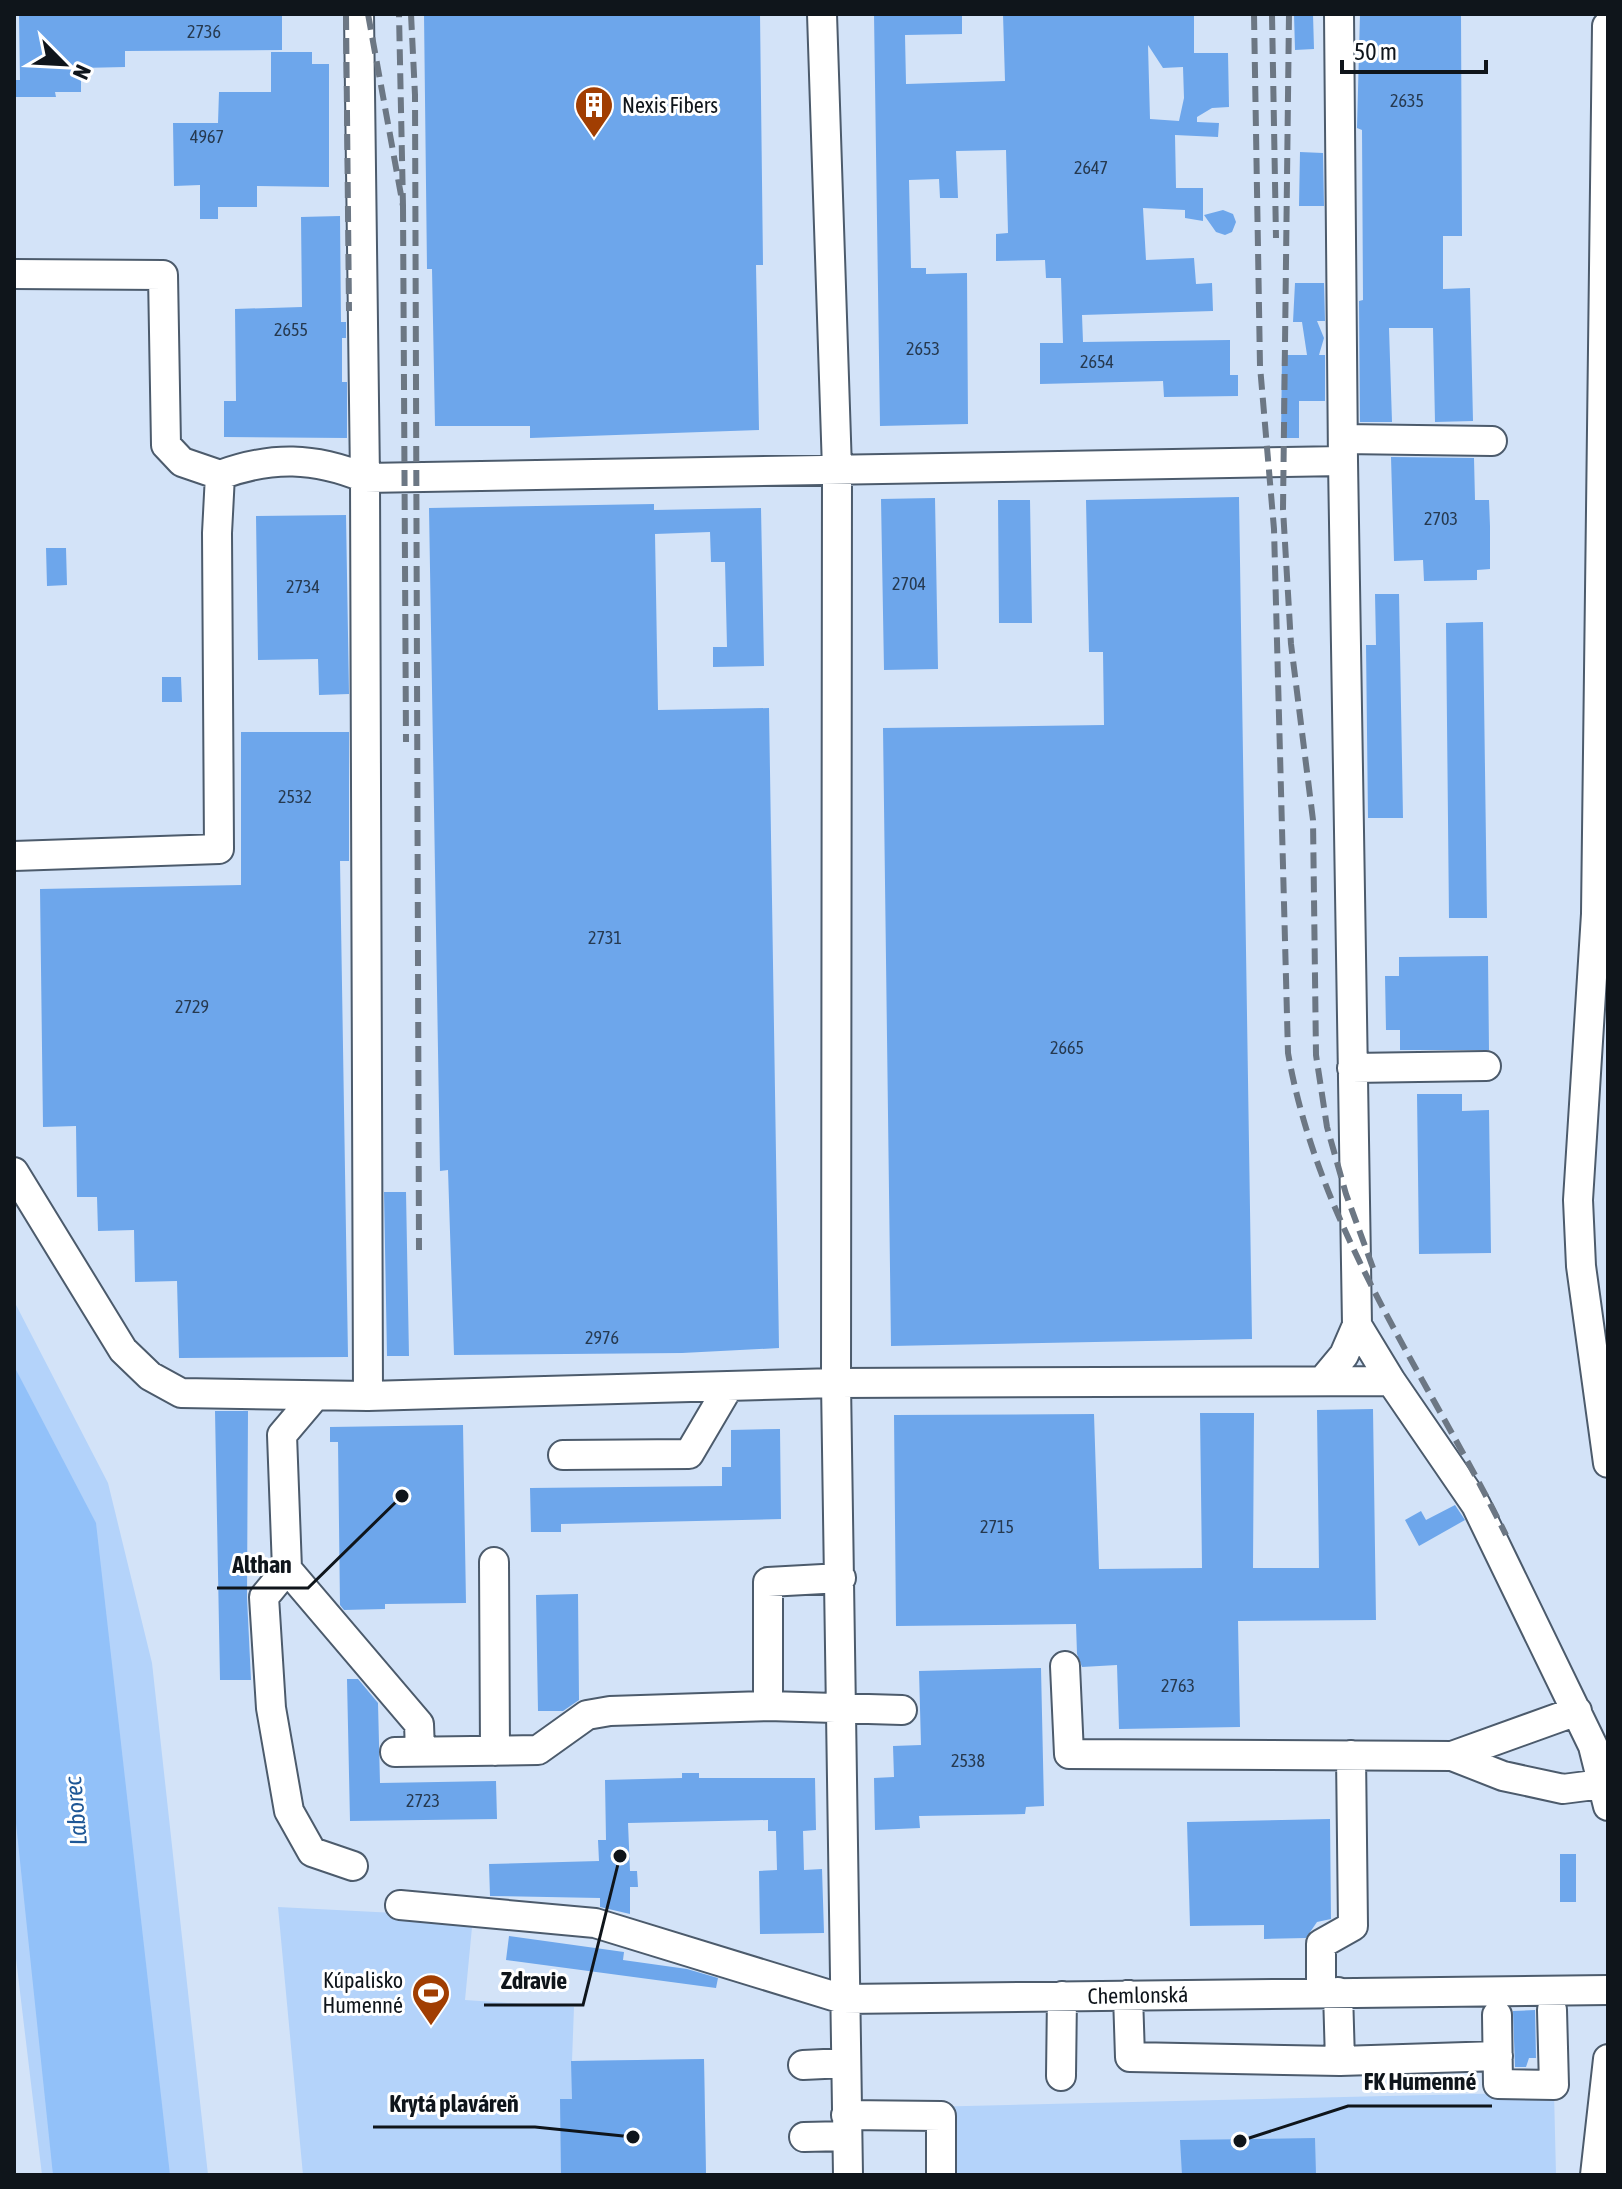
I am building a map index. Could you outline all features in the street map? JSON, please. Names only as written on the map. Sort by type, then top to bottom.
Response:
[{"type":"street","points":[[359,14],[365,478],[368,1396]]},
{"type":"street","points":[[822,14],[837,469],[836,1383],[848,2175]]},
{"type":"street","points":[[1324,1379],[1344,1355],[1357,1325],[1339,14]]},
{"type":"street","points":[[1607,26],[1596,914],[1578,1213],[1581,1266],[1608,1463]]},
{"type":"street","points":[[14,274],[163,275],[166,445],[182,462],[220,475],[255,462],[290,461],[339,467],[365,478],[837,469],[1343,450],[1492,441]]},
{"type":"street","points":[[14,856],[219,849],[217,533],[220,475]]},
{"type":"street","points":[[1352,1068],[1486,1066]]},
{"type":"street","points":[[14,1172],[123,1350],[150,1376],[181,1393],[368,1396],[836,1383],[1391,1381]]},
{"type":"street","points":[[1357,1325],[1391,1381],[1476,1505],[1593,1746],[1605,1795],[1503,1776],[1452,1756]]},
{"type":"street","points":[[563,1455],[689,1454],[729,1386]]},
{"type":"street","points":[[315,1396],[282,1435],[287,1569],[419,1724],[408,1752],[538,1750],[587,1715],[610,1711],[768,1706],[902,1710]]},
{"type":"street","points":[[494,1562],[495,1751]]},
{"type":"street","points":[[287,1569],[264,1597],[271,1708],[289,1811],[312,1852],[353,1866]]},
{"type":"street","points":[[768,1706],[768,1582],[841,1578]]},
{"type":"street","points":[[1065,1666],[1069,1754],[1452,1756],[1577,1711]]},
{"type":"street","points":[[1340,2061],[1321,1944],[1353,1926],[1351,1755]]},
{"type":"street","name":"Chemlonská","points":[[400,1905],[595,1923],[843,1999],[1608,1990]]},
{"type":"street","points":[[1128,1995],[1130,2057],[1340,2061],[1498,2056]]},
{"type":"street","points":[[1061,2076],[1062,1996]]},
{"type":"street","points":[[1497,2015],[1498,2084],[1554,2085],[1552,2010]]},
{"type":"street","points":[[1595,2175],[1608,2059]]},
{"type":"street","points":[[803,2065],[845,2063]]},
{"type":"street","points":[[804,2137],[846,2125],[941,2116],[941,2175]]},
{"type":"shaded area","points":[[14,1301],[108,1483],[152,1663],[208,2175],[42,2175],[14,1942]]},
{"type":"shaded area","name":"Kúpalisko Humenné","points":[[278,1907],[473,1917],[465,2000],[574,2007],[572,2061],[704,2059],[706,2175],[303,2175]]},
{"type":"shaded area","points":[[1554,2092],[1556,2175],[926,2175],[925,2107]]},
{"type":"water","name":"Laborec","points":[[14,1366],[96,1523],[170,2175],[53,2175],[14,1804]]},
{"type":"building","points":[[19,14],[282,14],[282,50],[125,51],[125,67],[81,68],[81,92],[55,92],[56,97],[14,97],[14,80],[20,80]]},
{"type":"building","name":"Nexis Fibers","points":[[424,14],[760,14],[763,265],[756,265],[759,430],[530,438],[530,426],[435,426],[432,269],[427,269]]},
{"type":"building","points":[[874,14],[962,14],[962,34],[905,35],[906,84],[1005,81],[1003,14],[1194,14],[1194,53],[1228,53],[1229,107],[1212,108],[1197,117],[1197,122],[1219,123],[1218,137],[1175,135],[1176,188],[1203,188],[1203,221],[1185,218],[1185,210],[1143,208],[1146,260],[1194,258],[1196,284],[1212,283],[1213,311],[1082,315],[1083,342],[1230,340],[1230,375],[1238,375],[1238,396],[1164,397],[1163,381],[1040,384],[1040,343],[1063,343],[1061,278],[1046,278],[1045,260],[996,261],[996,234],[1008,233],[1006,150],[956,151],[958,198],[940,198],[939,179],[909,180],[911,268],[926,268],[926,274],[967,273],[968,424],[880,426]],"holes":[[[1148,45],[1163,68],[1183,67],[1184,98],[1179,121],[1150,119]]]},
{"type":"building","points":[[1294,14],[1313,14],[1314,49],[1295,50]]},
{"type":"building","points":[[1360,14],[1461,14],[1462,236],[1443,236],[1443,289],[1470,288],[1473,421],[1435,422],[1433,328],[1389,328],[1392,422],[1360,422],[1362,130],[1357,128]]},
{"type":"building","points":[[271,52],[312,52],[312,64],[329,64],[329,187],[257,186],[257,207],[218,207],[218,219],[200,219],[200,185],[174,186],[173,123],[218,123],[219,92],[271,92]]},
{"type":"building","points":[[1300,152],[1323,153],[1324,206],[1299,206]]},
{"type":"building","points":[[1223,210],[1233,214],[1236,222],[1232,232],[1225,235],[1216,232],[1204,215]]},
{"type":"building","points":[[340,216],[341,322],[346,322],[346,338],[342,338],[342,382],[347,382],[347,438],[224,437],[224,401],[236,401],[235,309],[302,307],[301,217]]},
{"type":"building","points":[[1295,283],[1324,283],[1325,321],[1317,321],[1324,338],[1319,355],[1325,355],[1325,401],[1299,401],[1299,438],[1281,438],[1282,355],[1307,355],[1302,322],[1293,322]]},
{"type":"building","points":[[1391,457],[1474,458],[1475,500],[1489,500],[1490,526],[1490,569],[1477,570],[1477,580],[1424,581],[1423,560],[1394,561]]},
{"type":"building","points":[[1239,497],[1252,1339],[891,1346],[883,728],[1104,725],[1103,652],[1089,652],[1086,500]]},
{"type":"building","points":[[935,498],[938,669],[884,670],[881,499]]},
{"type":"building","points":[[998,500],[1030,500],[1032,623],[999,623]]},
{"type":"building","points":[[654,504],[654,510],[761,508],[764,666],[713,667],[713,647],[727,647],[725,562],[711,562],[710,532],[655,534],[658,710],[769,708],[779,1348],[682,1353],[454,1355],[448,1170],[440,1171],[429,508]]},
{"type":"building","points":[[346,515],[349,694],[319,695],[318,659],[258,660],[256,516]]},
{"type":"building","points":[[46,548],[66,548],[67,585],[47,586]]},
{"type":"building","points":[[1375,594],[1399,594],[1403,818],[1368,818],[1366,645],[1376,645]]},
{"type":"building","points":[[1483,622],[1487,918],[1449,918],[1446,623]]},
{"type":"building","points":[[162,677],[181,677],[182,702],[162,702]]},
{"type":"building","points":[[241,732],[349,732],[349,861],[340,861],[348,1357],[179,1358],[177,1281],[135,1282],[134,1230],[98,1231],[97,1197],[77,1197],[76,1126],[43,1127],[40,889],[241,885]]},
{"type":"building","points":[[1488,956],[1489,1050],[1400,1050],[1400,1030],[1386,1030],[1385,976],[1399,976],[1399,957]]},
{"type":"building","points":[[1417,1094],[1462,1094],[1462,1111],[1489,1110],[1491,1253],[1419,1254]]},
{"type":"building","points":[[384,1192],[406,1192],[409,1356],[387,1356]]},
{"type":"building","points":[[1373,1409],[1376,1620],[1238,1621],[1240,1727],[1119,1729],[1117,1665],[1082,1667],[1077,1654],[1076,1624],[896,1626],[894,1415],[1094,1414],[1099,1569],[1202,1568],[1200,1413],[1254,1413],[1253,1568],[1319,1568],[1317,1410]]},
{"type":"building","points":[[215,1411],[248,1411],[247,1598],[251,1680],[220,1680]]},
{"type":"building","points":[[463,1425],[466,1603],[385,1604],[385,1609],[344,1610],[340,1605],[338,1442],[330,1442],[330,1427]]},
{"type":"building","points":[[780,1429],[781,1519],[561,1524],[561,1532],[531,1532],[530,1488],[722,1486],[722,1467],[731,1467],[731,1430]]},
{"type":"building","points":[[1455,1505],[1465,1520],[1419,1546],[1405,1520],[1421,1511],[1426,1520]]},
{"type":"building","points":[[578,1594],[579,1700],[563,1711],[538,1711],[536,1595]]},
{"type":"building","points":[[1041,1668],[1044,1806],[1026,1807],[1025,1814],[919,1816],[920,1828],[875,1830],[874,1778],[894,1777],[893,1746],[921,1745],[919,1671]]},
{"type":"building","points":[[347,1679],[358,1679],[378,1703],[380,1783],[496,1781],[497,1819],[350,1821]]},
{"type":"building","points":[[682,1773],[699,1773],[699,1778],[815,1778],[816,1830],[803,1831],[804,1870],[822,1869],[824,1933],[760,1934],[759,1871],[777,1870],[776,1831],[768,1831],[768,1820],[628,1823],[630,1871],[637,1871],[638,1887],[630,1887],[630,1914],[600,1907],[600,1898],[490,1896],[489,1864],[599,1861],[598,1840],[606,1840],[605,1780],[682,1778]]},
{"type":"building","points":[[1330,1819],[1331,1919],[1317,1922],[1306,1938],[1264,1939],[1264,1925],[1190,1926],[1187,1822]]},
{"type":"building","points":[[1560,1854],[1576,1854],[1576,1902],[1560,1902]]},
{"type":"building","points":[[509,1936],[624,1952],[623,1960],[687,1969],[718,1978],[716,1988],[506,1960]]},
{"type":"building","points":[[1535,2010],[1536,2058],[1529,2058],[1526,2067],[1515,2067],[1513,2011]]},
{"type":"building","points":[[704,2059],[706,2175],[561,2175],[560,2099],[572,2099],[571,2061]]},
{"type":"building","points":[[1315,2138],[1316,2175],[1182,2175],[1180,2140]]},
{"type":"railway","points":[[346,14],[349,311]]},
{"type":"railway","points":[[368,14],[403,206],[399,14]]},
{"type":"railway","points":[[411,14],[415,95],[419,1250]]},
{"type":"railway","points":[[1254,14],[1260,366],[1274,529],[1288,1053],[1303,1118],[1324,1181],[1350,1242],[1506,1535]]},
{"type":"railway","points":[[1272,14],[1276,238]]},
{"type":"railway","points":[[1289,14],[1283,509],[1291,644],[1313,820],[1316,1055],[1327,1127],[1346,1194],[1373,1268]]},
{"type":"railway","points":[[403,206],[406,742]]},
{"type":"place","name":"Nexis Fibers","points":[[594,139]]},
{"type":"place","name":"Althan","points":[[402,1496]]},
{"type":"place","name":"Zdravie","points":[[620,1856]]},
{"type":"place","name":"Kúpalisko Humenné","points":[[431,2027]]},
{"type":"place","name":"Krytá plaváreň","points":[[633,2137]]},
{"type":"place","name":"FK Humenné","points":[[1240,2141]]}]
